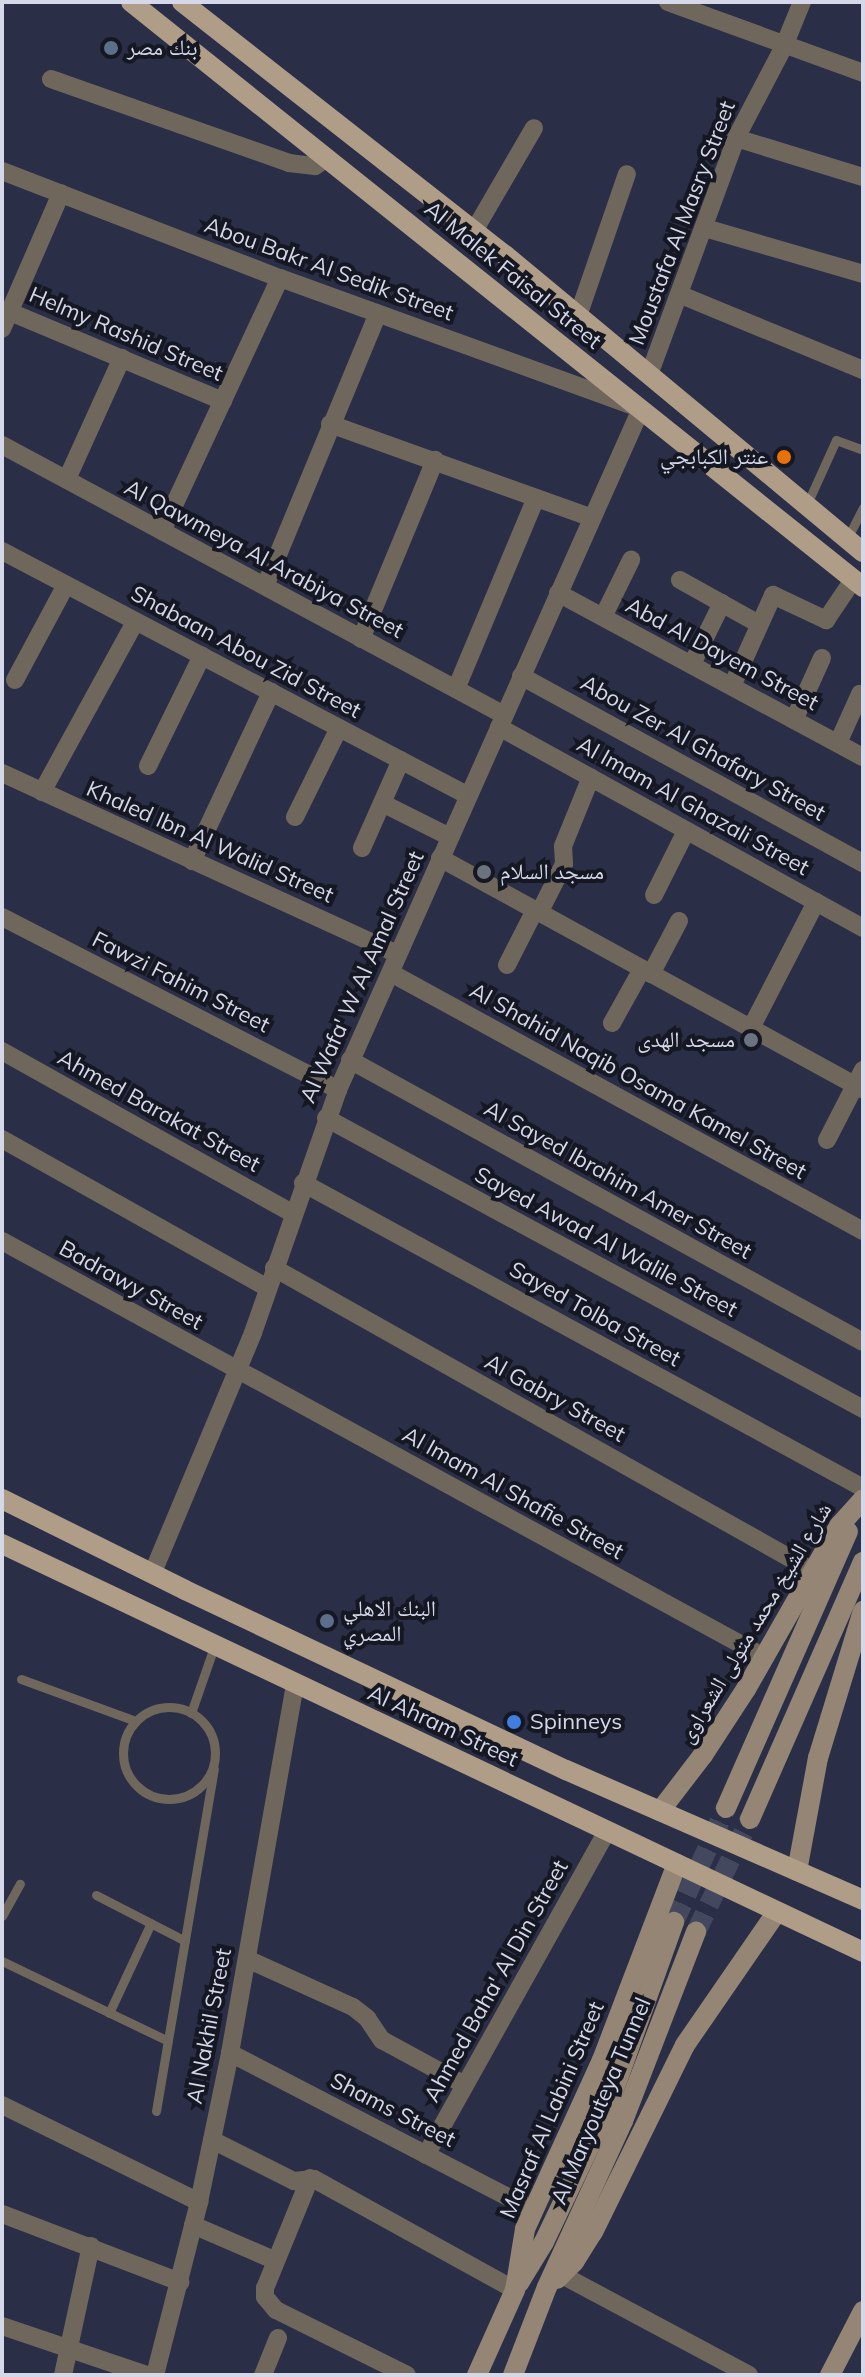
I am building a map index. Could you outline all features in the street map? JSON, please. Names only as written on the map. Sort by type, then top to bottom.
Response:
[{"type":"main road","name":"Al Malek Faisal Street","points":[[131,2],[858,583]]},
{"type":"main road","name":"Al Malek Faisal Street","points":[[182,2],[474,231],[858,546]]},
{"type":"main road","points":[[272,113],[279,116],[293,111],[297,105],[295,90]]},
{"type":"main road","points":[[327,158],[335,140],[354,135]]},
{"type":"main road","name":"Al Ahram Street","points":[[2,1499],[152,1574],[660,1811],[863,1900]]},
{"type":"main road","points":[[726,1808],[863,1499]]},
{"type":"main road","name":"شارع الشيخ محمد متولى الشعراوى","points":[[660,1811],[703,1755],[844,1519],[863,1499]]},
{"type":"main road","name":"Al Ahram Street","points":[[2,1544],[863,1952]]},
{"type":"main road","points":[[750,1819],[863,1562]]},
{"type":"main road","points":[[797,1871],[818,1758],[863,1611]]},
{"type":"main road","name":"Masraf Al Labini Street","points":[[477,2375],[515,2290],[520,2250],[533,2210],[602,2060],[677,1864]]},
{"type":"main road","points":[[513,2375],[555,2281],[593,2232],[685,2045],[776,1913]]},
{"type":"main road","name":"Al Maryouteya Tunnel","points":[[515,2290],[544,2242],[606,2112],[674,1922]]},
{"type":"main road","name":"Al Maryouteya Tunnel","points":[[555,2281],[623,2121],[696,1932]]},
{"type":"main road","points":[[830,2375],[863,2311]]},
{"type":"street","name":"Moustafa Al Masry Street","points":[[649,375],[681,295],[736,138],[784,46],[802,2]]},
{"type":"street","points":[[675,3],[863,73]]},
{"type":"street","points":[[51,79],[289,163],[315,166],[327,158]]},
{"type":"street","points":[[474,231],[534,128]]},
{"type":"street","points":[[736,138],[863,177]]},
{"type":"street","name":"Abou Bakr Al Sedik Street","points":[[2,171],[280,278],[641,409]]},
{"type":"street","points":[[578,316],[627,174]]},
{"type":"street","points":[[6,321],[61,193]]},
{"type":"street","points":[[705,228],[862,270]]},
{"type":"street","points":[[162,531],[280,278]]},
{"type":"street","points":[[681,295],[863,370]]},
{"type":"street","points":[[265,586],[378,313]]},
{"type":"street","name":"Helmy Rashid Street","points":[[6,321],[122,358],[223,401]]},
{"type":"street","points":[[67,479],[122,358]]},
{"type":"street","name":"Al Wafa' W Al Amal Street","points":[[152,1574],[238,1372],[326,1118],[350,1060],[641,409]]},
{"type":"street","points":[[330,424],[592,518]]},
{"type":"street","name":"Al Qawmeya Al Arabiya Street","points":[[2,445],[456,689],[502,721]]},
{"type":"street","points":[[361,639],[435,460]]},
{"type":"street","points":[[456,689],[536,498]]},
{"type":"street","name":"Shabaan Abou Zid Street","points":[[4,556],[66,585],[467,795]]},
{"type":"street","points":[[603,617],[631,560]]},
{"type":"street","points":[[680,580],[759,624]]},
{"type":"street","points":[[732,686],[773,595],[826,620],[858,583]]},
{"type":"street","points":[[15,680],[66,585]]},
{"type":"street","name":"Abd Al Dayem Street","points":[[558,593],[863,757]]},
{"type":"street","points":[[692,664],[722,603]]},
{"type":"street","points":[[42,792],[135,622]]},
{"type":"street","points":[[148,766],[202,656]]},
{"type":"street","points":[[794,720],[822,658]]},
{"type":"street","name":"Abou Zer Al Ghafary Street","points":[[521,676],[863,863]]},
{"type":"street","points":[[192,861],[271,692]]},
{"type":"street","points":[[838,743],[860,694]]},
{"type":"street","name":"Al Imam Al Ghazali Street","points":[[502,721],[591,777],[863,928]]},
{"type":"street","points":[[295,817],[339,728]]},
{"type":"street","points":[[362,848],[401,760]]},
{"type":"street","name":"Khaled Ibn Al Walid Street","points":[[2,773],[398,954]]},
{"type":"street","points":[[507,965],[564,864],[563,846],[591,777]]},
{"type":"street","points":[[382,803],[450,837]]},
{"type":"street","points":[[654,895],[686,831]]},
{"type":"street","points":[[440,858],[751,1028],[860,1082],[827,1140]]},
{"type":"street","points":[[751,1028],[816,902]]},
{"type":"street","name":"Fawzi Fahim Street","points":[[2,917],[338,1090]]},
{"type":"street","points":[[612,1023],[679,921]]},
{"type":"street","name":"Al Shahid Naqib Osama Kamel Street","points":[[391,973],[863,1231]]},
{"type":"street","name":"Ahmed Barakat Street","points":[[2,1051],[292,1213]]},
{"type":"street","name":"Al Sayed Ibrahim Amer Street","points":[[350,1060],[863,1342]]},
{"type":"street","name":"Sayed Awad Al Walile Street","points":[[326,1118],[863,1409]]},
{"type":"street","points":[[2,1139],[268,1288]]},
{"type":"street","name":"Sayed Tolba Street","points":[[303,1183],[863,1488]]},
{"type":"street","name":"Badrawy Street","points":[[2,1241],[238,1372]]},
{"type":"street","name":"Al Gabry Street","points":[[274,1268],[813,1571]]},
{"type":"street","name":"Al Imam Al Shafie Street","points":[[238,1372],[764,1657]]},
{"type":"street","name":"Al Nakhil Street","points":[[155,2375],[199,2202],[230,2053],[295,1683]]},
{"type":"street","name":"Ahmed Baha' Al Din Street","points":[[426,2155],[607,1831]]},
{"type":"street","points":[[247,1959],[361,2012],[382,2040],[465,2085]]},
{"type":"street","name":"Shams Street","points":[[230,2053],[533,2210]]},
{"type":"street","points":[[2,2105],[199,2202]]},
{"type":"street","points":[[212,2140],[294,2181],[310,2178],[515,2290]]},
{"type":"street","points":[[310,2178],[265,2288],[265,2297],[276,2310],[407,2375]]},
{"type":"street","points":[[2,2214],[180,2282]]},
{"type":"street","points":[[193,2225],[276,2261]]},
{"type":"street","points":[[63,2375],[91,2246]]},
{"type":"street","points":[[555,2281],[749,2375]]},
{"type":"street","points":[[2,2326],[147,2375]]},
{"type":"street","points":[[263,2375],[278,2338]]},
{"type":"lane","points":[[807,506],[837,439],[863,450]]},
{"type":"lane","points":[[858,546],[863,508]]},
{"type":"lane","points":[[191,1713],[215,1644]]},
{"type":"lane","points":[[21,1679],[136,1721]]},
{"type":"lane","points":[[156,2111],[214,1769],[212,1736],[191,1713],[163,1708],[136,1721],[125,1741],[123,1753],[129,1776],[145,1793],[168,1800],[180,1798],[201,1787],[214,1769]]},
{"type":"lane","points":[[2,1916],[20,1884]]},
{"type":"lane","points":[[96,1895],[185,1941]]},
{"type":"lane","points":[[109,2013],[151,1923]]},
{"type":"lane","points":[[2,1961],[168,2041]]},
{"type":"tunnel","points":[[674,1922],[726,1808]]},
{"type":"tunnel","points":[[696,1932],[750,1819]]},
{"type":"place","name":"بنك مصر","points":[[111,48]]},
{"type":"place","name":"عنتر الكبابجي","points":[[784,457]]},
{"type":"place","name":"مسجد السلام","points":[[484,872]]},
{"type":"place","name":"مسجد الهدى","points":[[751,1040]]},
{"type":"place","name":"البنك الاهلي المصري","points":[[327,1621]]},
{"type":"place","name":"Spinneys","points":[[514,1722]]}]
